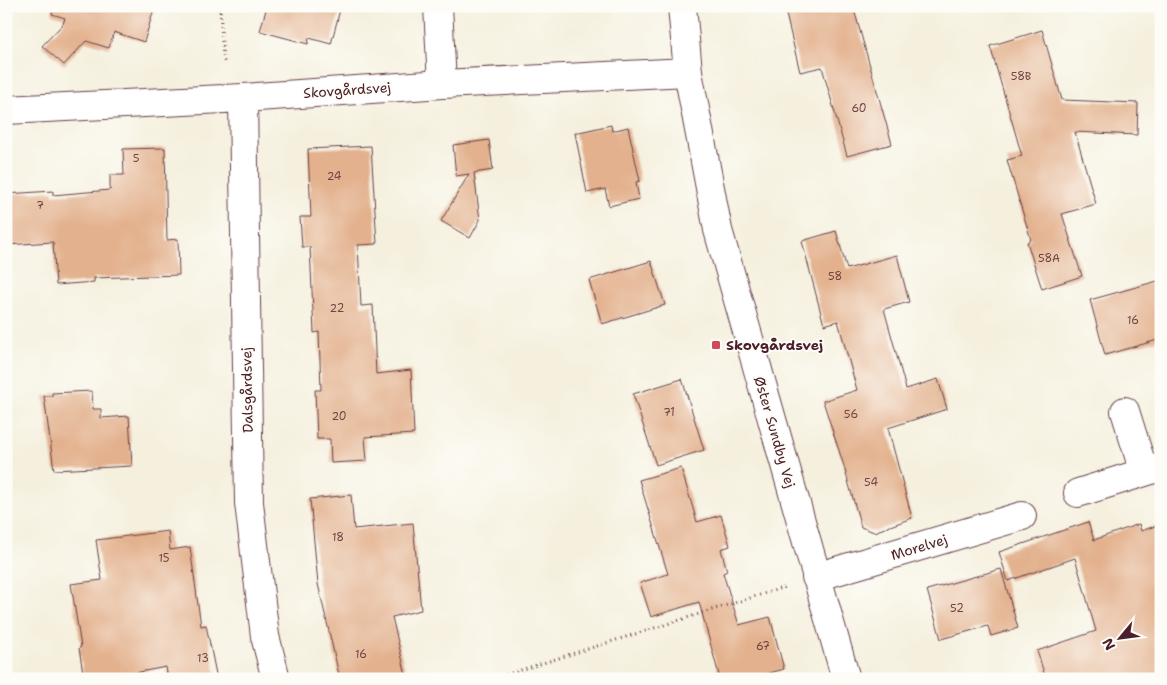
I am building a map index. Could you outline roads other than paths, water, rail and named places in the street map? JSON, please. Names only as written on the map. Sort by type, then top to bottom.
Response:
[{"type":"street","points":[[438,6],[442,84]]},
{"type":"street","name":"Øster Sundby Vej","points":[[682,6],[688,72],[718,230],[846,679]]},
{"type":"street","name":"Skovgårdsvej","points":[[6,110],[243,98],[442,84],[688,72]]},
{"type":"street","name":"Dalsgårdsvej","points":[[243,98],[249,503],[265,636],[276,679]]},
{"type":"street","points":[[1078,493],[1152,470],[1125,411]]},
{"type":"street","name":"Morelvej","points":[[816,577],[1022,516]]},
{"type":"place","name":"Skovgårdsvej","points":[[716,345]]}]
